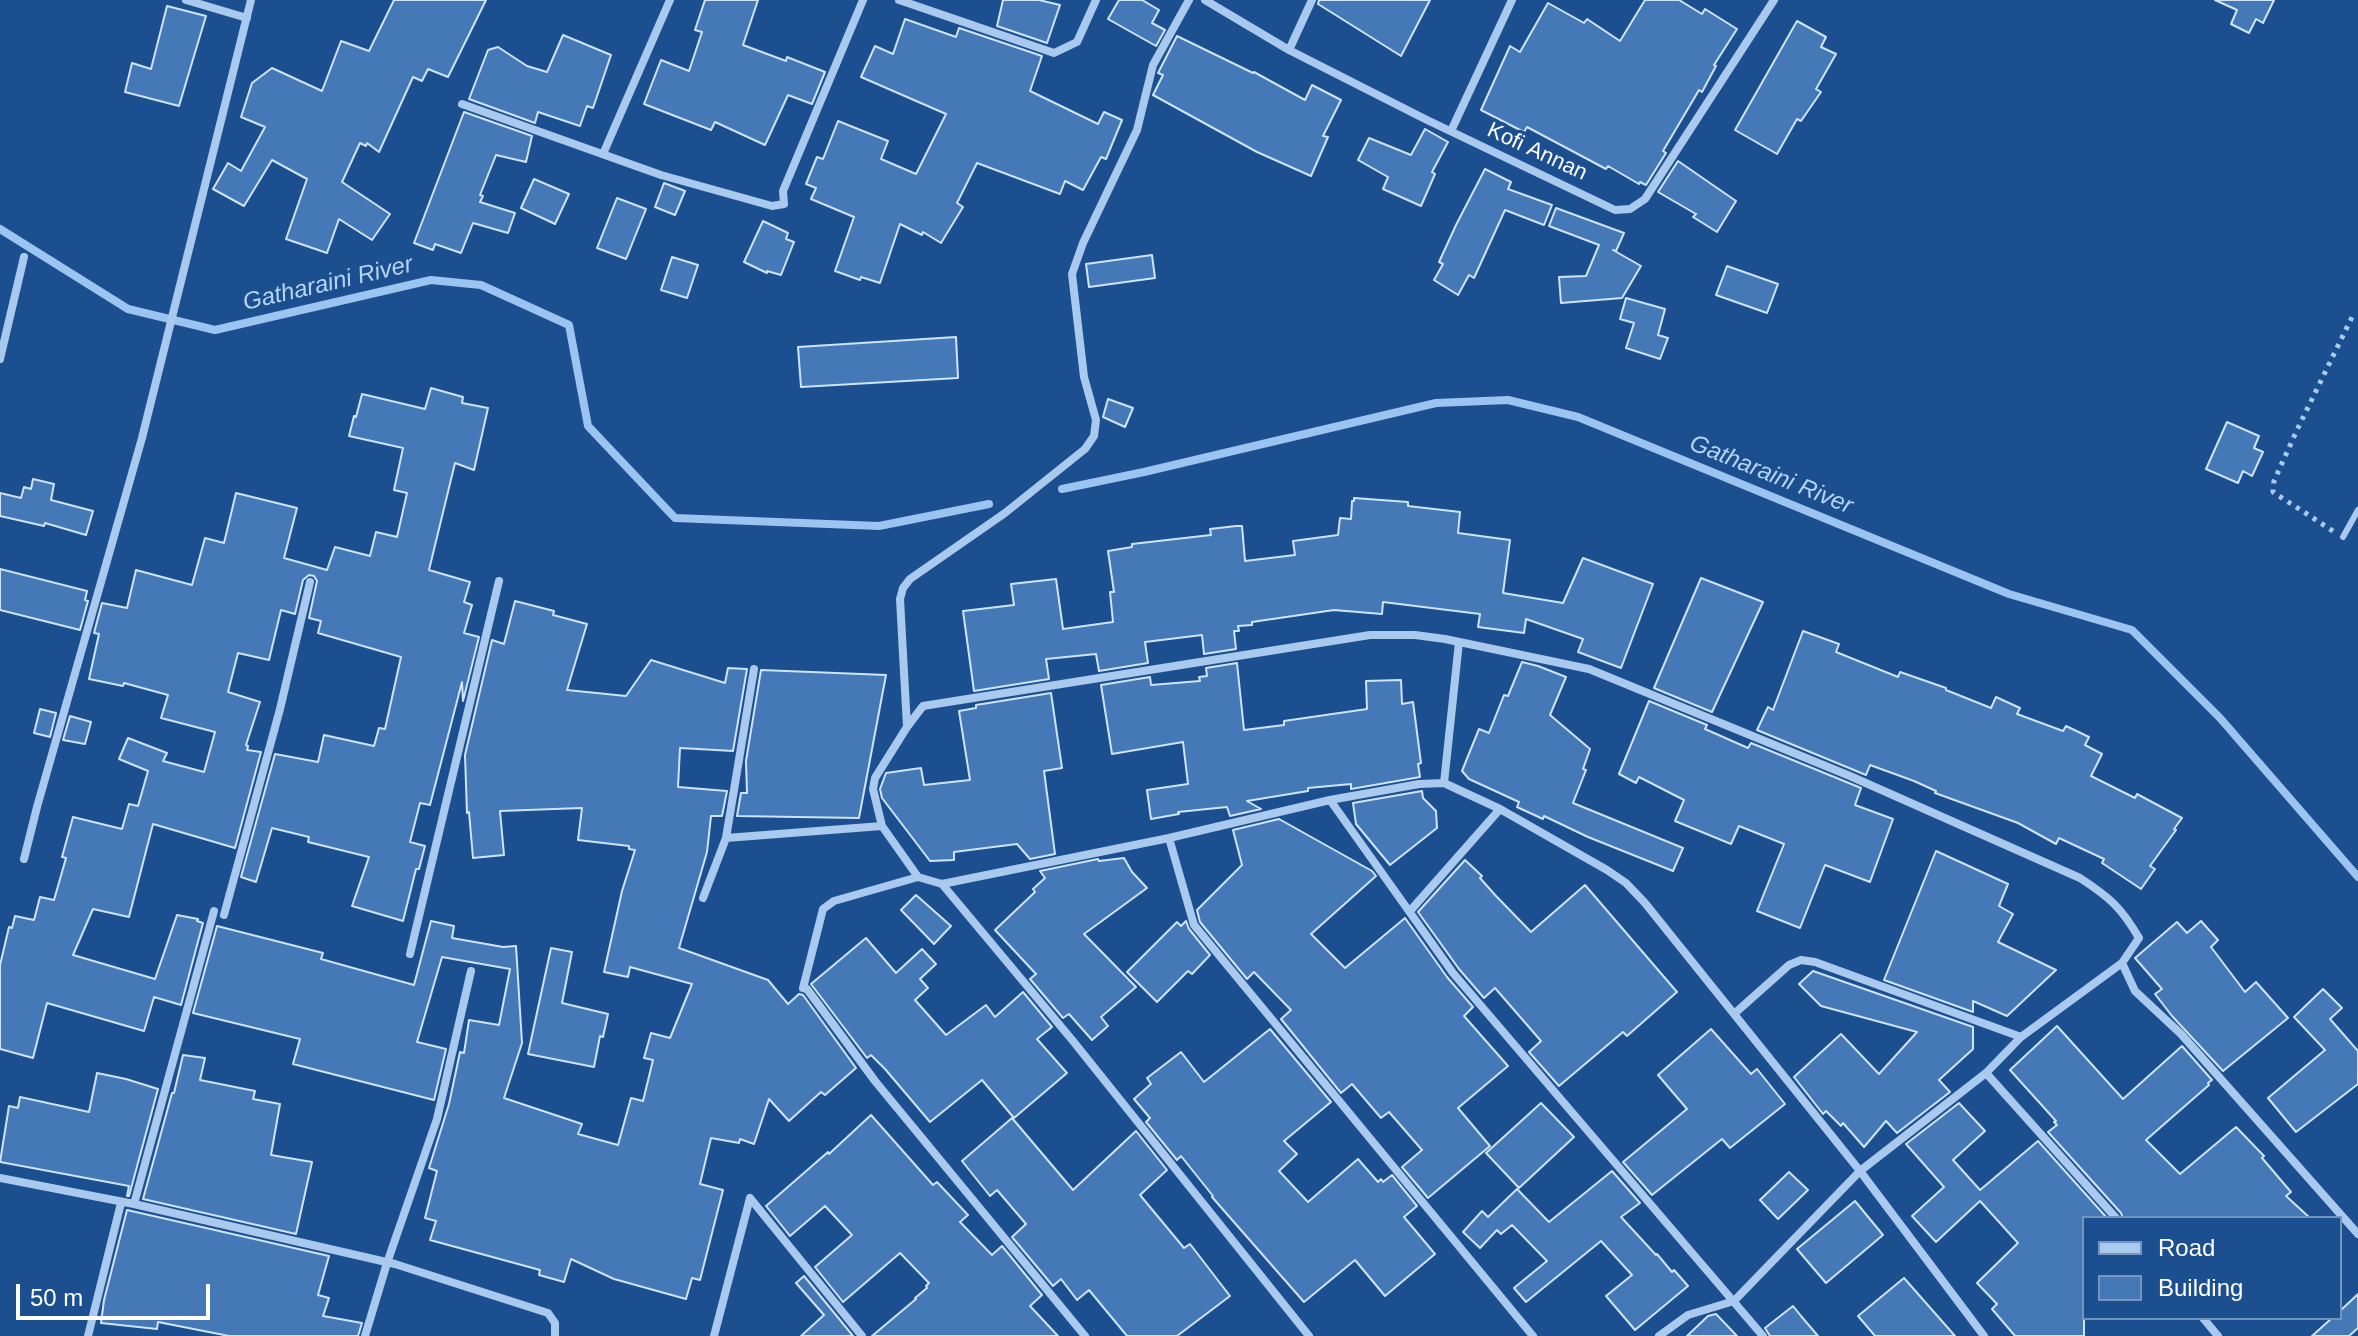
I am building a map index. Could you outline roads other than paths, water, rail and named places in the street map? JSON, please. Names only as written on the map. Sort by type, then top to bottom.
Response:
[{"type":"street","points":[[186,0],[247,18]]},
{"type":"street","points":[[24,859],[142,438],[251,0]]},
{"type":"street","points":[[603,154],[670,0]]},
{"type":"street","points":[[462,104],[661,175],[772,206],[784,204],[783,191],[863,0]]},
{"type":"street","points":[[899,0],[1054,53],[1077,42],[1096,0]]},
{"type":"street","points":[[907,727],[900,599],[903,588],[910,579],[1005,513],[1085,449],[1094,436],[1096,420],[1084,377],[1072,274],[1083,243],[1137,130],[1153,65],[1189,0]]},
{"type":"street","name":"Kofi Annan","points":[[1205,0],[1289,50],[1615,210],[1630,209],[1645,199],[1774,0]]},
{"type":"street","points":[[1289,50],[1312,0]]},
{"type":"street","points":[[1451,131],[1512,0]]},
{"type":"street","points":[[0,359],[24,257]]},
{"type":"street","points":[[410,954],[499,581]]},
{"type":"street","points":[[224,915],[280,709],[310,582]]},
{"type":"street","points":[[918,877],[882,826],[875,801],[875,778],[923,706],[1370,635],[1415,635],[1589,669],[1850,776],[2080,878],[2109,897],[2126,915],[2139,938],[2122,963],[2021,1037],[1986,1073],[1860,1171],[1734,1301],[1688,1315],[1659,1336]]},
{"type":"street","points":[[1444,783],[1459,642]]},
{"type":"street","points":[[703,898],[726,838],[754,669]]},
{"type":"street","points":[[1085,1336],[875,1081],[807,989],[803,988],[823,909],[834,901],[918,877],[942,884],[1169,838],[1330,800],[1419,784],[1444,783],[1500,809],[1626,883],[1860,1171],[1984,1336]]},
{"type":"street","points":[[1330,800],[1453,973],[1763,1336]]},
{"type":"street","points":[[1410,911],[1500,809]]},
{"type":"street","points":[[726,838],[882,826]]},
{"type":"street","points":[[1169,838],[1194,925],[1533,1336]]},
{"type":"street","points":[[942,884],[1073,1041],[1309,1336]]},
{"type":"street","points":[[134,1204],[214,911]]},
{"type":"street","points":[[1734,1014],[1789,965],[1801,960],[1815,962],[2021,1037]]},
{"type":"street","points":[[2122,963],[2135,991],[2181,1034],[2358,1234]]},
{"type":"street","points":[[365,1336],[437,1119],[471,971]]},
{"type":"street","points":[[1986,1073],[2114,1216]]},
{"type":"street","points":[[0,1178],[134,1204],[387,1263],[548,1313],[555,1323],[555,1336]]},
{"type":"street","points":[[714,1336],[750,1198],[862,1336]]},
{"type":"street","points":[[88,1336],[121,1203]]},
{"type":"street","points":[[2205,1320],[2218,1336]]},
{"type":"lane","points":[[2343,537],[2358,510]]},
{"type":"waterway","name":"Gatharaini River","points":[[0,229],[128,309],[215,330],[431,280],[481,285],[569,325],[588,426],[675,518],[879,526],[989,504]]},
{"type":"waterway","name":"Gatharaini River","points":[[1062,489],[1436,403],[1508,400],[1578,417],[2009,594],[2132,630],[2220,718],[2358,877]]}]
